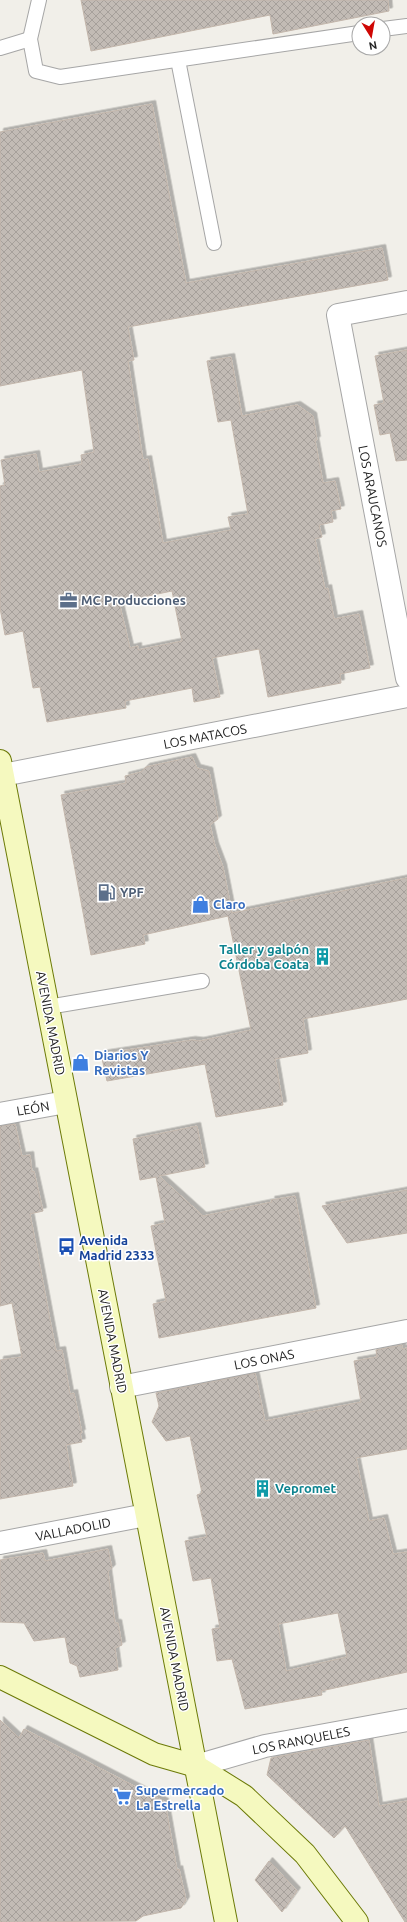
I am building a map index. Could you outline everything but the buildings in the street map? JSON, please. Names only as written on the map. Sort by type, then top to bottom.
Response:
[{"type":"main road","name":"AVENIDA MADRID","points":[[1,768],[226,1922]]},
{"type":"main road","points":[[0,1677],[154,1754],[196,1766],[244,1796],[305,1854],[357,1922]]},
{"type":"street","name":"LOS ARAUCANOS","points":[[407,302],[338,315],[407,678]]},
{"type":"street","name":"LOS MATACOS","points":[[1,768],[407,696]]},
{"type":"street","name":"LEÓN","points":[[0,1114],[66,1102]]},
{"type":"street","name":"LOS ONAS","points":[[121,1387],[407,1331]]},
{"type":"street","name":"VALLADOLID","points":[[0,1543],[146,1515]]},
{"type":"street","name":"LOS RANQUELES","points":[[196,1766],[265,1746],[407,1720]]},
{"type":"lane","points":[[39,0],[30,39],[36,71],[60,77],[351,34]]},
{"type":"lane","points":[[391,28],[407,26]]},
{"type":"lane","points":[[0,48],[30,39]]},
{"type":"lane","points":[[178,60],[214,244]]},
{"type":"lane","points":[[48,1007],[202,981]]},
{"type":"place","name":"MC Producciones","points":[[68,600]]},
{"type":"place","name":"YPF","points":[[107,892]]},
{"type":"place","name":"Claro","points":[[200,904]]},
{"type":"place","name":"Taller y galpón Córdoba Coata","points":[[322,956]]},
{"type":"place","name":"Diarios Y Revistas","points":[[81,1062]]},
{"type":"place","name":"Avenida Madrid 2333","points":[[66,1247]]},
{"type":"place","name":"Vepromet","points":[[262,1488]]},
{"type":"place","name":"Supermercado La Estrella","points":[[123,1797]]}]
